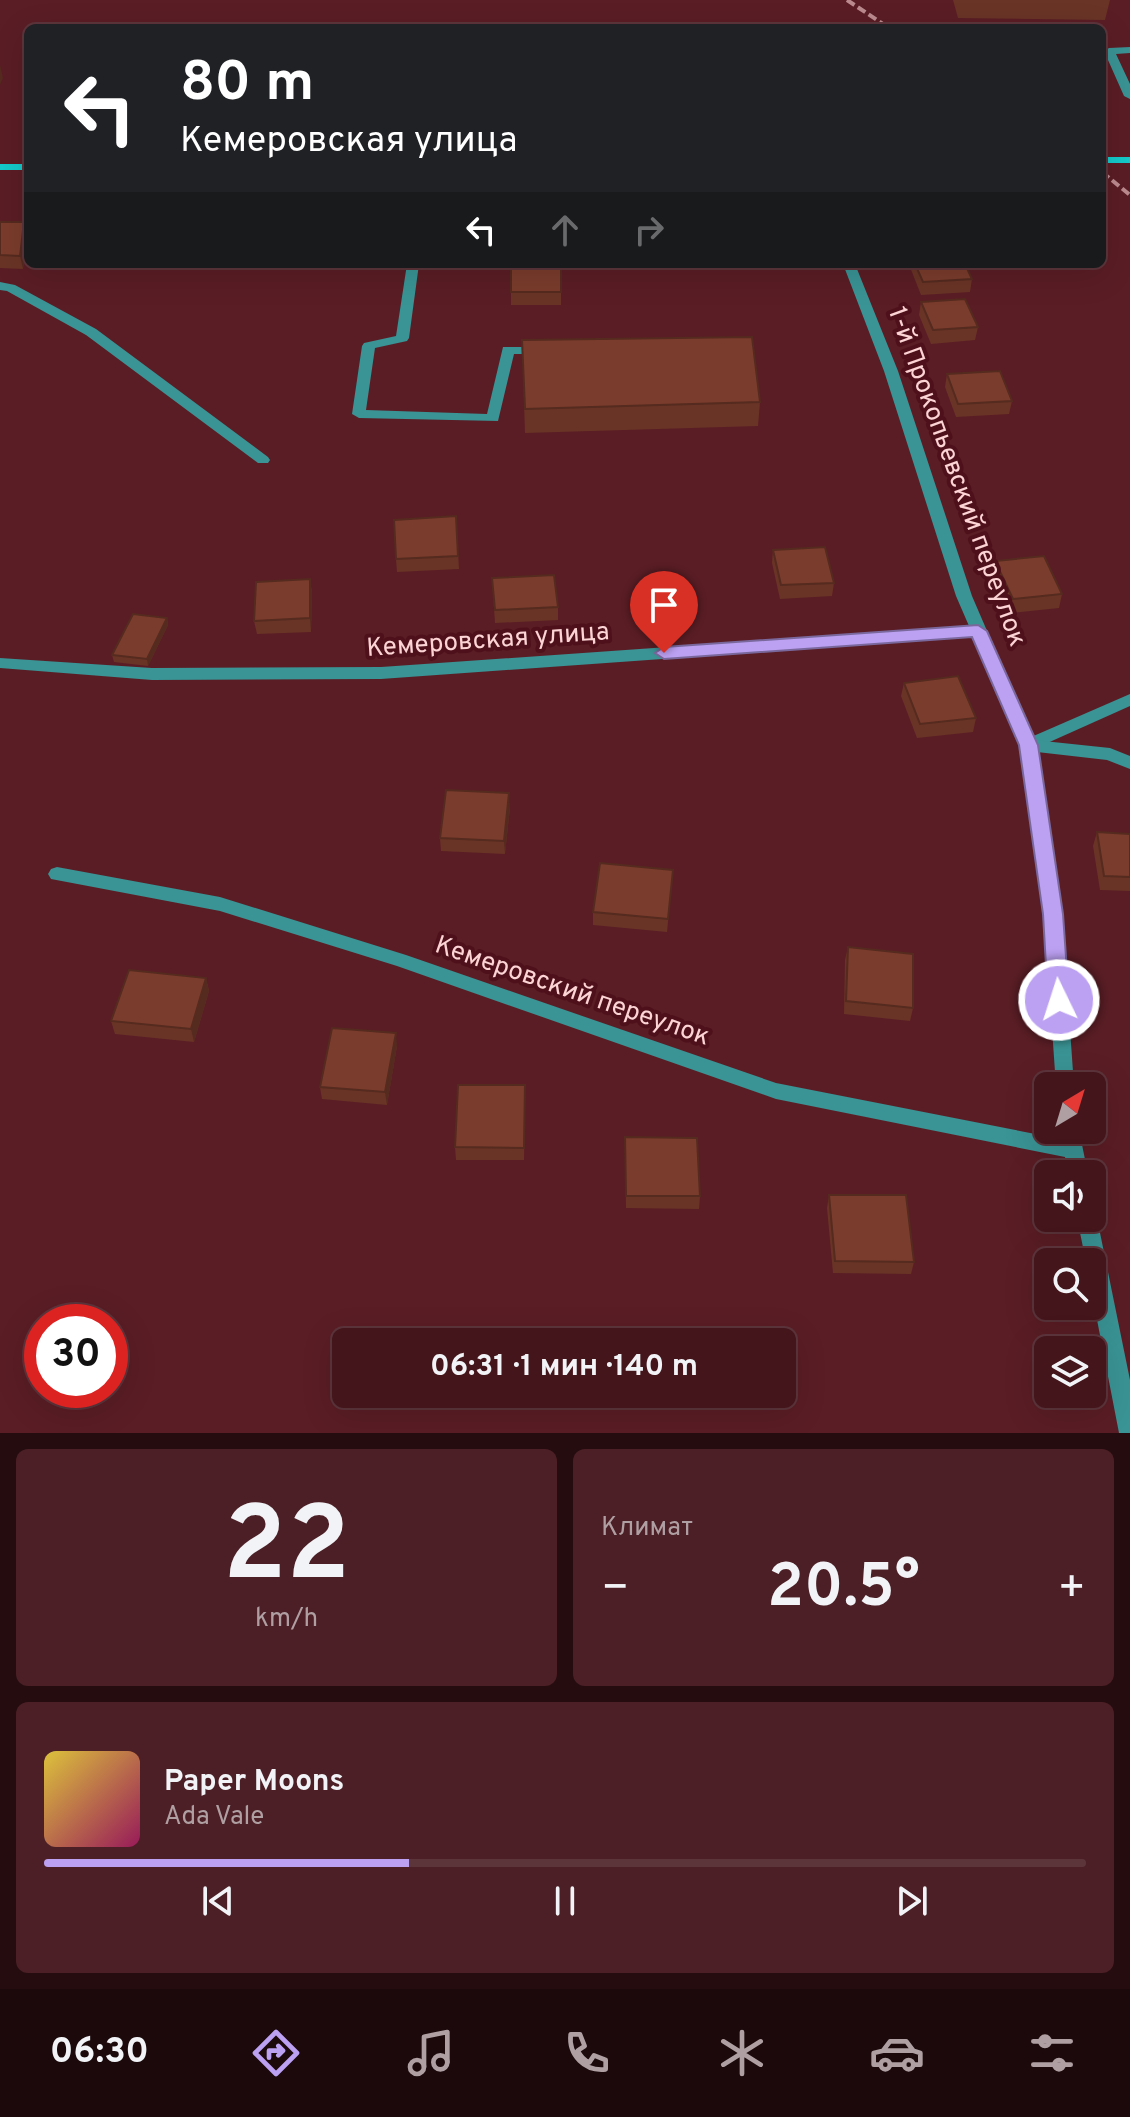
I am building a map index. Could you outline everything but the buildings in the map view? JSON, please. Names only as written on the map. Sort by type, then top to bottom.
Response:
[{"type":"main road","points":[[1106,160],[1130,160]]},
{"type":"main road","points":[[0,167],[24,167]]},
{"type":"street","points":[[1130,50],[1109,51],[1130,96]]},
{"type":"street","points":[[412,268],[402,338],[369,346],[359,414],[493,418],[508,350],[555,350]]},
{"type":"street","name":"1-й Прокопьевский переулок","points":[[851,268],[891,371],[964,596],[1028,745],[1053,914],[1064,1072]]},
{"type":"street","points":[[0,286],[11,288],[91,332],[263,460]]},
{"type":"street","name":"Кемеровская улица","points":[[0,663],[152,674],[381,673],[978,631]]},
{"type":"street","points":[[1028,745],[1130,700]]},
{"type":"street","points":[[1028,745],[1110,754],[1130,763]]},
{"type":"street","name":"Кемеровский переулок","points":[[57,874],[220,904],[400,960],[776,1091],[1073,1150]]},
{"type":"street","points":[[1072,1144],[1075,1160]]},
{"type":"street","points":[[1090,1232],[1130,1433]]},
{"type":"railway","points":[[847,0],[883,24]]},
{"type":"railway","points":[[1106,175],[1130,195]]},
{"type":"route","points":[[664,653],[978,631],[1028,745],[1053,914],[1059,1000]]}]
